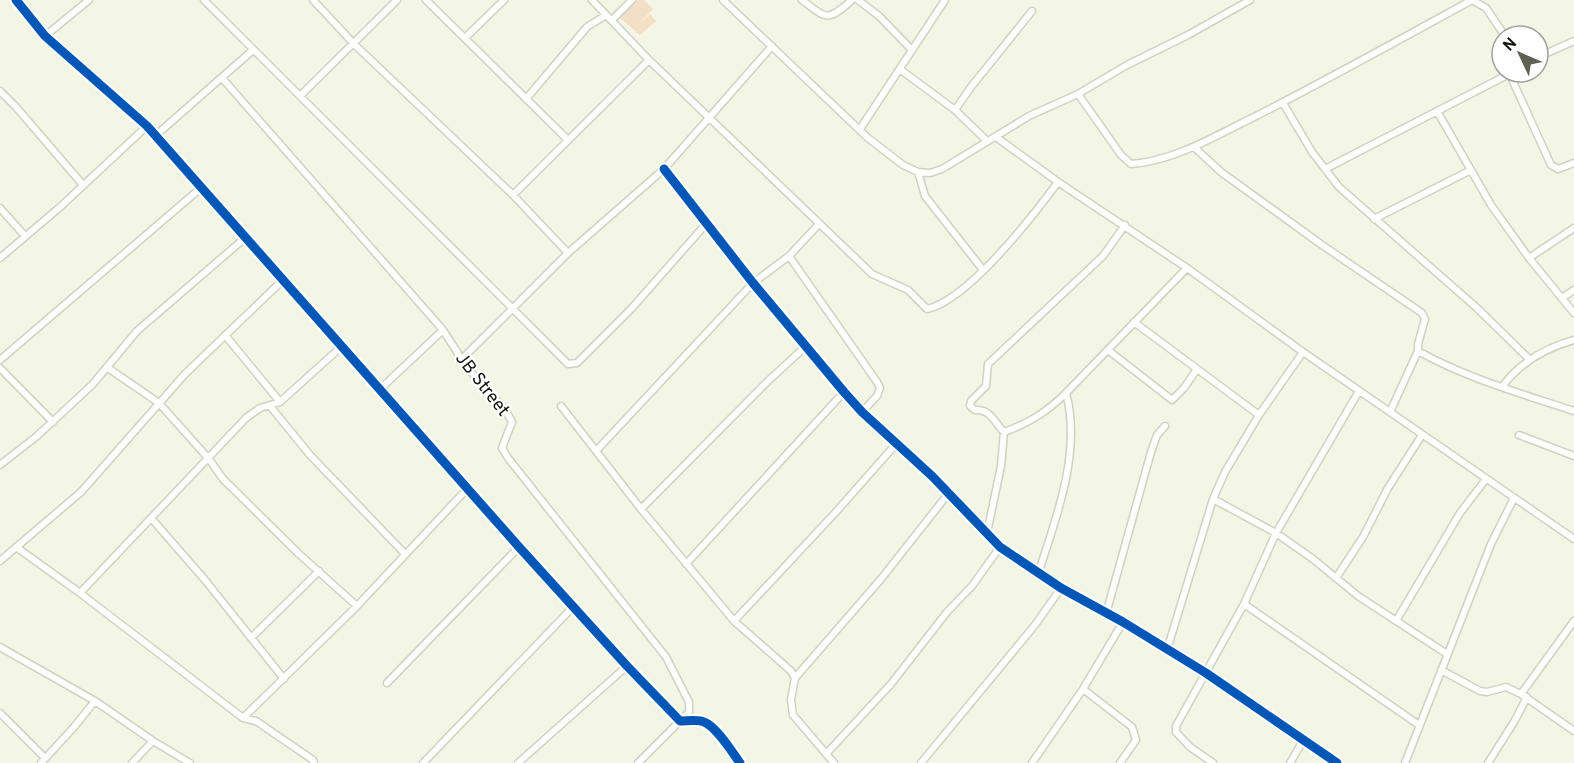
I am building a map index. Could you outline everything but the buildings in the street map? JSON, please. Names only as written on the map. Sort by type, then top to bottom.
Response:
[{"type":"street","points":[[16,0],[45,36],[147,126],[519,547],[680,721]]},
{"type":"street","points":[[45,36],[89,0]]},
{"type":"street","points":[[204,0],[568,364],[577,363],[631,309],[706,224]]},
{"type":"street","points":[[313,0],[354,44],[513,195],[568,253]]},
{"type":"street","points":[[300,96],[397,0]]},
{"type":"street","points":[[426,0],[568,140]]},
{"type":"street","points":[[465,38],[504,0]]},
{"type":"street","points":[[592,0],[649,60],[872,274],[908,290],[927,309],[963,288],[983,270],[1027,224],[1058,182]]},
{"type":"street","points":[[612,20],[632,0]]},
{"type":"street","points":[[723,0],[860,129],[903,165],[918,172],[930,173],[942,169],[1029,117],[1078,94],[1127,64],[1188,35],[1251,0]]},
{"type":"street","points":[[802,0],[822,15],[828,16],[835,14],[852,0]]},
{"type":"street","points":[[858,0],[879,16],[912,50]]},
{"type":"street","points":[[860,129],[945,0]]},
{"type":"street","points":[[1078,94],[1121,155],[1131,164],[1143,163],[1194,147],[1283,103],[1472,0],[1486,8],[1497,24]]},
{"type":"street","points":[[955,110],[1032,11]]},
{"type":"street","points":[[526,99],[587,27],[606,15]]},
{"type":"street","points":[[1550,52],[1574,41]]},
{"type":"street","points":[[463,358],[568,253],[664,169],[772,46]]},
{"type":"street","points":[[155,136],[253,50]]},
{"type":"street","points":[[513,195],[649,60]]},
{"type":"street","points":[[901,69],[955,110],[987,141]]},
{"type":"street","name":"JB Street","points":[[222,78],[443,330],[466,366],[506,411],[512,422],[502,448],[666,657],[689,702],[689,712],[680,721]]},
{"type":"street","points":[[1325,169],[1491,84]]},
{"type":"street","points":[[1515,84],[1551,165],[1558,169],[1574,163]]},
{"type":"street","points":[[0,91],[83,185]]},
{"type":"street","points":[[1283,103],[1312,152],[1339,187],[1477,308],[1529,359]]},
{"type":"street","points":[[1437,111],[1491,205],[1529,258],[1574,313]]},
{"type":"street","points":[[0,258],[147,126]]},
{"type":"street","points":[[996,137],[1058,182],[1187,268],[1422,435],[1573,537]]},
{"type":"street","points":[[1194,147],[1221,172],[1422,313],[1425,319],[1418,351],[1390,412]]},
{"type":"street","points":[[664,169],[753,283],[844,392],[862,412],[932,476],[1000,547],[1038,574],[1123,622],[1206,673],[1337,763]]},
{"type":"street","points":[[1374,219],[1471,171]]},
{"type":"street","points":[[918,172],[925,196],[983,270]]},
{"type":"street","points":[[0,360],[201,187]]},
{"type":"street","points":[[0,208],[25,236]]},
{"type":"street","points":[[596,451],[753,283],[789,256],[819,224]]},
{"type":"street","points":[[987,533],[1001,466],[1004,432],[990,414],[975,410],[970,406],[971,401],[986,386],[987,364],[1103,256],[1125,225]]},
{"type":"street","points":[[1529,258],[1574,228]]},
{"type":"street","points":[[0,465],[53,422],[108,368],[137,331],[246,237]]},
{"type":"street","points":[[789,256],[878,382],[880,388],[877,396],[862,412]]},
{"type":"street","points":[[1004,432],[1040,416],[1066,393],[1187,268]]},
{"type":"street","points":[[0,561],[81,492],[184,374],[284,279]]},
{"type":"street","points":[[1562,298],[1574,290]]},
{"type":"street","points":[[1134,322],[1258,416]]},
{"type":"street","points":[[379,390],[443,330]]},
{"type":"street","points":[[225,335],[280,402]]},
{"type":"street","points":[[1502,387],[1510,376],[1529,359],[1574,340]]},
{"type":"street","points":[[80,593],[246,418],[260,408],[280,402],[341,347]]},
{"type":"street","points":[[640,509],[805,347]]},
{"type":"street","points":[[1108,350],[1172,400],[1184,388],[1197,369]]},
{"type":"street","points":[[1418,351],[1432,359],[1502,387],[1574,411]]},
{"type":"street","points":[[1167,650],[1213,499],[1225,472],[1258,416],[1303,352]]},
{"type":"street","points":[[0,368],[53,422]]},
{"type":"street","points":[[108,368],[159,403],[209,459],[223,479],[299,554],[357,606]]},
{"type":"street","points":[[1213,763],[1190,747],[1176,732],[1176,726],[1244,604],[1276,533],[1359,391]]},
{"type":"street","points":[[686,564],[844,392]]},
{"type":"street","points":[[1038,574],[1064,486],[1071,428],[1071,410],[1066,393]]},
{"type":"street","points":[[270,406],[310,455],[405,554]]},
{"type":"street","points":[[561,406],[640,509],[734,621],[791,671],[795,678]]},
{"type":"street","points":[[1106,614],[1151,452],[1164,426]]},
{"type":"street","points":[[1336,578],[1363,537],[1388,488],[1422,435]]},
{"type":"street","points":[[1519,435],[1574,456]]},
{"type":"street","points":[[734,621],[896,444]]},
{"type":"street","points":[[1396,621],[1460,513],[1486,479]]},
{"type":"street","points":[[243,718],[357,606],[468,488]]},
{"type":"street","points":[[834,763],[793,715],[791,700],[795,678],[874,587],[948,494]]},
{"type":"street","points":[[1405,763],[1491,544],[1514,498]]},
{"type":"street","points":[[1213,499],[1276,533],[1358,596],[1448,654]]},
{"type":"street","points":[[152,518],[284,679]]},
{"type":"street","points":[[16,547],[243,718],[256,721],[313,760],[314,763]]},
{"type":"street","points":[[387,683],[519,547]]},
{"type":"street","points":[[826,754],[891,684],[947,612],[972,586],[1000,547]]},
{"type":"street","points":[[252,638],[320,571]]},
{"type":"street","points":[[921,763],[1035,625],[1061,588]]},
{"type":"street","points":[[1244,604],[1419,724]]},
{"type":"street","points":[[423,763],[574,606]]},
{"type":"street","points":[[1488,763],[1514,722],[1524,695],[1574,621]]},
{"type":"street","points":[[1032,763],[1083,689],[1123,622]]},
{"type":"street","points":[[0,646],[95,701],[190,763]]},
{"type":"street","points":[[518,763],[627,666]]},
{"type":"street","points":[[1441,670],[1480,691],[1487,692],[1506,687],[1524,695],[1574,731]]},
{"type":"street","points":[[1083,689],[1132,727],[1135,732],[1136,740],[1120,763]]},
{"type":"street","points":[[0,713],[43,761],[95,701]]},
{"type":"street","points":[[638,763],[680,721],[704,721],[719,735],[740,763]]},
{"type":"street","points":[[1290,763],[1304,739]]},
{"type":"street","points":[[132,763],[153,741]]},
{"type":"shaded area","points":[[638,0],[644,0],[653,9],[636,27],[650,14],[656,21],[640,35],[620,18]]},
{"type":"cycle path","points":[[16,0],[45,36],[147,126],[627,666],[680,721],[702,721],[714,729],[740,763]]},
{"type":"cycle path","points":[[664,169],[753,283],[844,392],[862,412],[932,476],[1000,547],[1061,588],[1123,622],[1206,673],[1337,763]]}]
